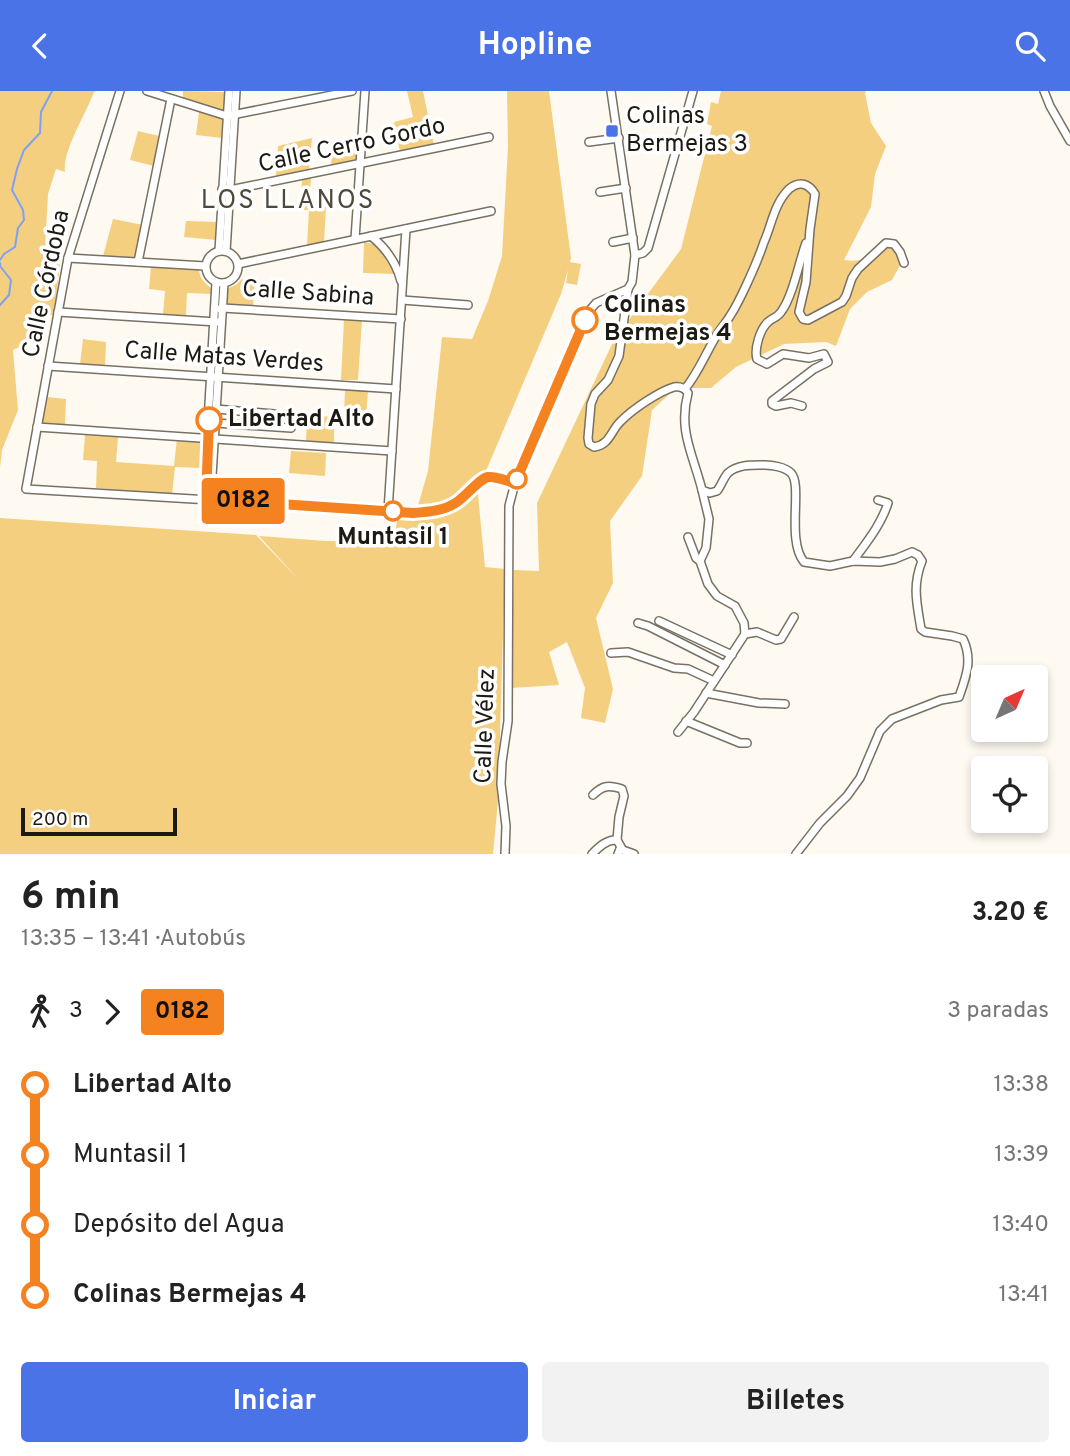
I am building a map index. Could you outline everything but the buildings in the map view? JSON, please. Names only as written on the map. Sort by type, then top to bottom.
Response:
[{"type":"street","name":"Calle Córdoba","points":[[120,91],[68,258],[26,489],[208,499]]},
{"type":"street","points":[[146,91],[230,115],[352,91]]},
{"type":"street","points":[[222,251],[229,91]]},
{"type":"street","points":[[230,115],[236,91]]},
{"type":"street","points":[[355,239],[365,91]]},
{"type":"street","points":[[611,91],[635,255],[619,356],[608,380],[595,394],[591,404],[587,438],[589,444],[600,446],[608,441],[620,421],[630,413],[675,387],[685,389],[688,393],[683,419],[686,438],[709,519],[706,548],[700,561]]},
{"type":"street","points":[[635,255],[648,248],[693,91]]},
{"type":"street","points":[[1044,91],[1049,106],[1070,141]]},
{"type":"street","points":[[138,262],[171,99]]},
{"type":"street","name":"Calle Cerro Gordo","points":[[226,189],[489,137]]},
{"type":"street","points":[[590,142],[619,138]]},
{"type":"street","points":[[685,389],[694,379],[716,336],[730,317],[765,240],[774,212],[790,188],[804,184],[816,194],[806,282],[799,312],[803,319],[808,320],[842,302],[858,269],[886,243],[894,244],[904,263]]},
{"type":"street","points":[[600,192],[626,188]]},
{"type":"street","points":[[238,264],[491,211]]},
{"type":"street","points":[[388,511],[407,229]]},
{"type":"street","points":[[802,406],[790,403],[776,407],[772,401],[814,369],[828,362],[824,354],[809,358],[783,354],[767,364],[757,359],[754,350],[768,321],[783,310],[810,229]]},
{"type":"street","points":[[397,231],[404,257]]},
{"type":"street","points":[[371,236],[381,244],[397,265],[402,286]]},
{"type":"street","points":[[613,242],[633,238]]},
{"type":"street","points":[[222,251],[234,256],[238,264],[233,278],[220,282],[209,277],[205,266],[211,255],[222,251]]},
{"type":"street","points":[[68,258],[205,266]]},
{"type":"street","points":[[220,282],[208,499],[413,513],[445,508],[457,503],[483,478],[490,476],[515,483]]},
{"type":"street","name":"Calle Vélez","points":[[505,854],[506,826],[501,784],[508,722],[509,506],[515,483],[590,310],[596,303],[628,289]]},
{"type":"street","points":[[402,300],[468,305]]},
{"type":"street","name":"Calle Sabina","points":[[58,312],[401,319]]},
{"type":"street","name":"Calle Matas Verdes","points":[[48,366],[396,389]]},
{"type":"street","points":[[211,439],[216,409],[214,376]]},
{"type":"street","points":[[216,409],[274,414]]},
{"type":"street","points":[[215,423],[290,428]]},
{"type":"street","points":[[37,428],[392,451]]},
{"type":"street","points":[[702,490],[710,493],[717,491],[727,473],[737,467],[769,465],[788,471],[793,475],[796,487],[795,525],[800,557],[804,562],[830,566],[853,561],[888,560],[912,552],[918,555],[922,561],[915,580],[917,609],[922,629],[925,632],[963,639],[969,657],[967,675],[958,697],[941,700],[892,719],[880,731],[860,778],[796,854]]},
{"type":"street","points":[[853,561],[886,512],[888,503],[878,500]]},
{"type":"street","points":[[678,732],[745,634],[744,623],[735,606],[717,596],[708,584],[688,537]]},
{"type":"street","points":[[745,634],[757,632],[776,640],[781,639],[794,617]]},
{"type":"street","points":[[659,621],[732,655]]},
{"type":"street","points":[[638,623],[725,665]]},
{"type":"street","points":[[611,653],[628,652],[674,668],[688,669],[714,681]]},
{"type":"street","points":[[706,693],[759,703],[785,704]]},
{"type":"street","points":[[686,722],[740,743],[747,743]]},
{"type":"street","points":[[593,795],[610,785],[622,789],[625,796],[619,817],[619,852],[634,854]]},
{"type":"street","points":[[592,854],[612,839],[617,840]]},
{"type":"shaded area","points":[[0,91],[97,91],[94,92],[67,153],[65,172],[56,169],[48,194],[45,249],[51,260],[60,265],[54,315],[48,315],[34,335],[13,350],[18,410],[2,450],[0,468]]},
{"type":"shaded area","points":[[183,91],[225,92],[224,112],[183,98]]},
{"type":"shaded area","points":[[407,91],[423,91],[434,145],[400,152],[394,122],[413,117]]},
{"type":"shaded area","points":[[507,91],[549,91],[570,262],[581,264],[577,285],[566,283],[568,270],[561,294],[486,471],[446,502],[417,509],[428,471],[442,337],[472,339],[488,301],[502,256],[508,147]]},
{"type":"shaded area","points":[[721,91],[866,91],[871,123],[886,146],[875,174],[871,207],[844,260],[867,257],[885,242],[900,246],[902,262],[892,280],[867,292],[850,309],[836,346],[826,342],[784,344],[736,367],[711,388],[676,388],[652,410],[642,476],[610,521],[613,583],[596,618],[613,689],[605,723],[581,718],[585,688],[567,642],[549,652],[559,685],[511,688],[514,570],[539,571],[537,503],[614,340],[681,249],[712,126],[707,124],[711,102],[718,104]]},
{"type":"shaded area","points":[[199,112],[224,119],[222,138],[196,135]]},
{"type":"shaded area","points":[[138,131],[159,136],[154,166],[130,160]]},
{"type":"shaded area","points":[[312,138],[309,171],[276,177],[278,146]]},
{"type":"shaded area","points":[[333,142],[358,143],[357,162],[331,165]]},
{"type":"shaded area","points":[[311,177],[309,209],[326,207],[324,242],[307,245],[309,210],[301,210],[302,180]]},
{"type":"shaded area","points":[[113,219],[143,225],[136,258],[103,256]]},
{"type":"shaded area","points":[[186,221],[217,222],[216,240],[184,237]]},
{"type":"shaded area","points":[[364,242],[380,249],[395,274],[363,273]]},
{"type":"shaded area","points":[[151,267],[199,270],[205,283],[212,289],[212,294],[187,293],[186,316],[163,314],[165,291],[149,289]]},
{"type":"shaded area","points":[[242,279],[255,280],[253,307],[225,304],[227,289]]},
{"type":"shaded area","points":[[344,319],[362,320],[358,380],[341,380]]},
{"type":"shaded area","points":[[83,339],[106,342],[105,366],[80,364]]},
{"type":"shaded area","points":[[345,389],[368,391],[366,417],[344,416]]},
{"type":"shaded area","points":[[47,397],[66,399],[65,425],[42,423]]},
{"type":"shaded area","points":[[307,415],[334,417],[334,444],[306,441]]},
{"type":"shaded area","points":[[85,435],[118,437],[116,462],[174,466],[177,438],[203,440],[201,468],[175,467],[172,494],[96,488],[97,461],[83,460]]},
{"type":"shaded area","points":[[291,451],[326,453],[325,476],[289,473]]},
{"type":"shaded area","points":[[480,485],[478,495],[485,567],[505,569],[498,801],[493,854],[0,854],[0,518],[256,535],[299,580],[259,536],[394,542],[398,514],[419,516],[452,507]]},
{"type":"waterway","points":[[0,260],[15,247],[18,228],[24,220],[23,210],[12,190],[24,150],[40,133],[41,112],[52,91]]},
{"type":"waterway","points":[[0,263],[11,280],[9,295],[0,305]]},
{"type":"bus line","name":"0182","points":[[209,420],[206,499],[413,513],[445,508],[457,503],[483,478],[490,476],[515,483],[585,320]]},
{"type":"place","name":"Colinas Bermejas 3","points":[[612,131]]},
{"type":"place","name":"Colinas Bermejas 4","points":[[585,320]]},
{"type":"place","name":"Libertad Alto","points":[[209,420]]},
{"type":"place","name":"Muntasil 1","points":[[393,511]]},
{"type":"district","name":"LOS LLANOS","points":[[288,201]]}]
